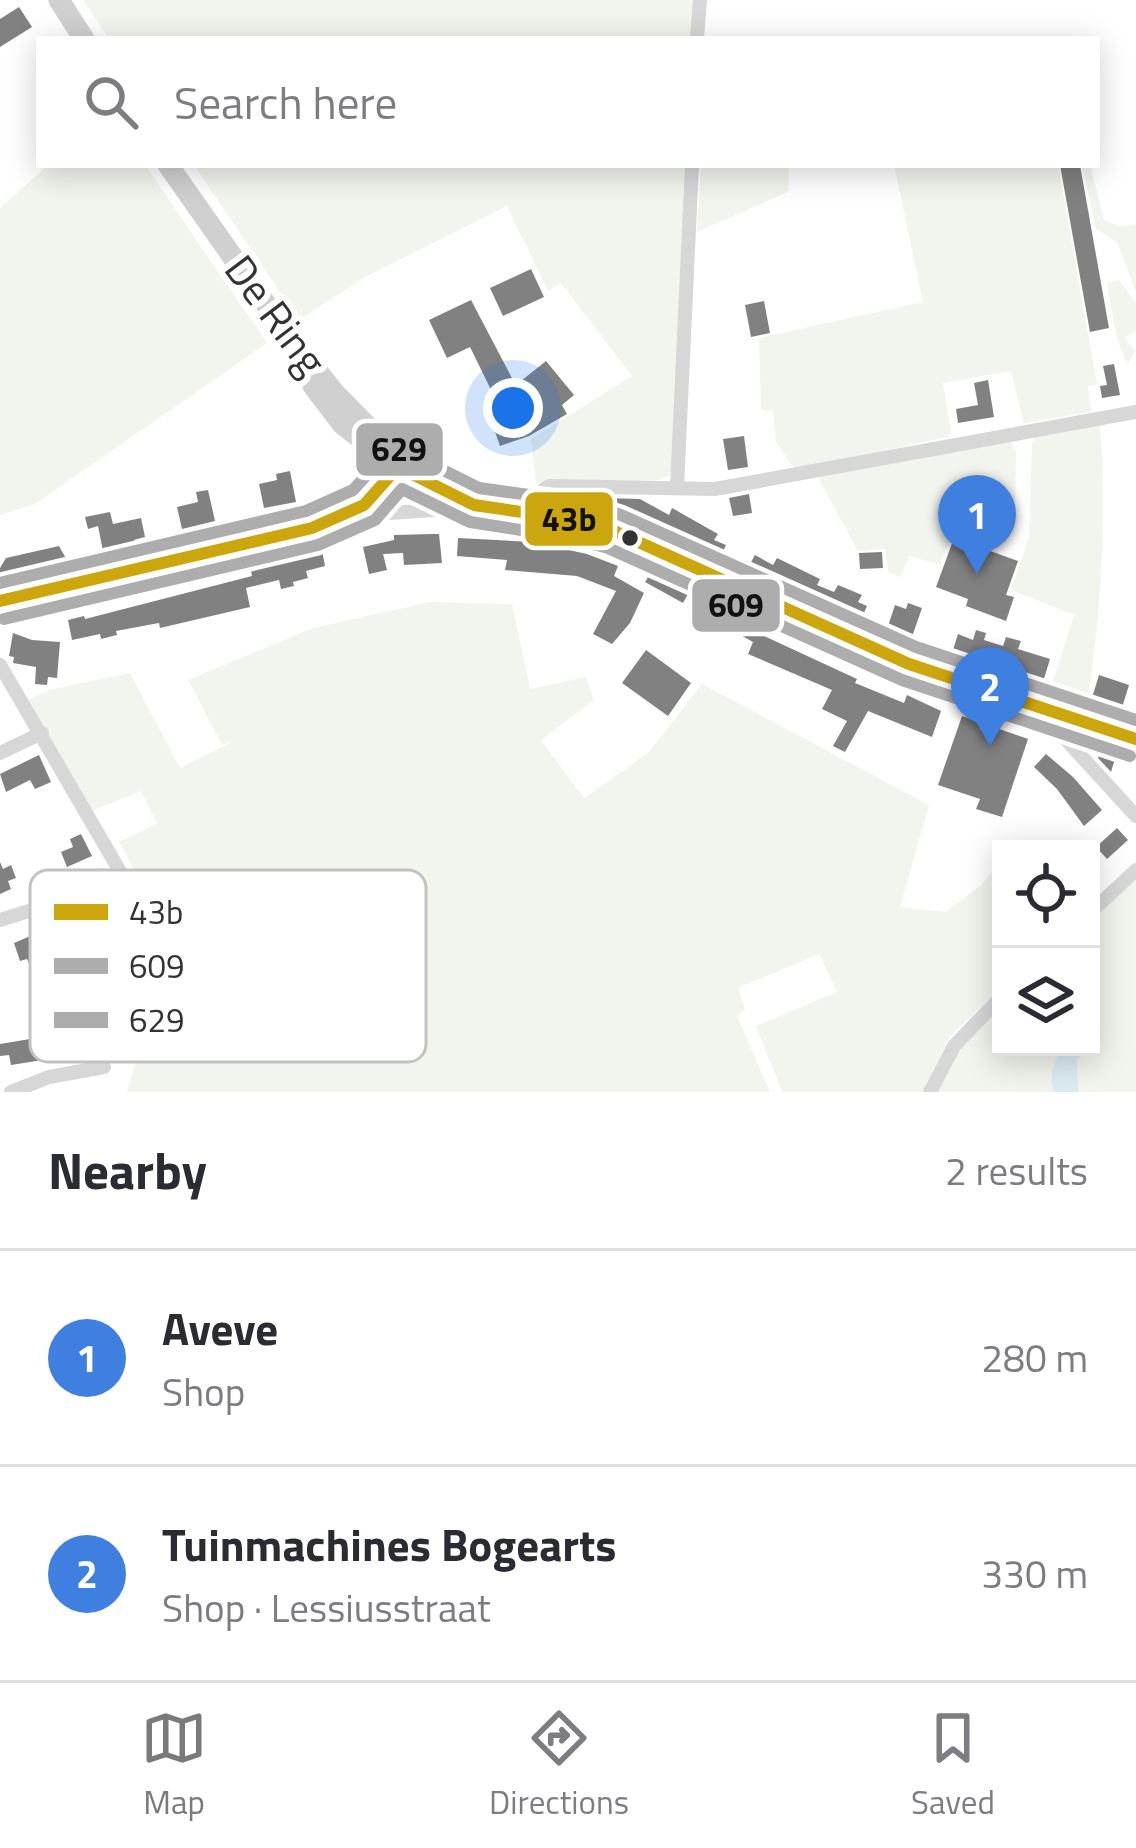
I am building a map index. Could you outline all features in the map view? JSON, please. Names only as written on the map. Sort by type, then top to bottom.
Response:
[{"type":"main road","points":[[59,0],[82,36]]},
{"type":"main road","name":"De Ring","points":[[170,168],[282,328],[394,459]]},
{"type":"main road","name":"De Ring","points":[[282,328],[303,371],[342,424],[394,459]]},
{"type":"main road","points":[[0,601],[323,524],[364,505],[394,459]]},
{"type":"main road","points":[[394,459],[474,505],[502,512],[533,512],[614,531],[869,647],[1136,739]]},
{"type":"main road","points":[[323,524],[394,459]]},
{"type":"street","points":[[698,36],[700,0]]},
{"type":"street","points":[[677,487],[692,168]]},
{"type":"street","points":[[533,512],[539,492],[550,486],[716,489],[1136,412]]},
{"type":"street","points":[[364,505],[374,514],[449,509]]},
{"type":"street","points":[[0,665],[120,870]]},
{"type":"street","points":[[1061,716],[1059,732],[1136,816]]},
{"type":"street","points":[[0,753],[42,733]]},
{"type":"street","points":[[1100,904],[1136,870]]},
{"type":"street","points":[[0,920],[30,911]]},
{"type":"street","points":[[930,1092],[954,1046],[992,1006]]},
{"type":"street","points":[[11,1092],[49,1077],[104,1067]]},
{"type":"shaded area","points":[[83,0],[695,0],[693,36],[107,36]]},
{"type":"shaded area","points":[[45,168],[147,168],[267,343],[35,504],[0,515],[0,208]]},
{"type":"shaded area","points":[[196,168],[687,168],[674,465],[669,476],[536,483],[531,439],[632,376],[561,283],[548,291],[507,206],[365,277],[299,320]]},
{"type":"shaded area","points":[[701,168],[789,168],[788,192],[697,232]]},
{"type":"shaded area","points":[[895,168],[1059,168],[1097,384],[1088,386],[1091,412],[1024,423],[1011,371],[943,383],[951,433],[947,437],[795,470],[776,442],[773,410],[761,410],[759,338],[923,302]]},
{"type":"shaded area","points":[[1083,168],[1091,168],[1104,220],[1121,227],[1136,224],[1136,292],[1117,242],[1096,229]]},
{"type":"shaded area","points":[[1119,280],[1136,303],[1136,331],[1124,338],[1136,351],[1128,363],[1117,336],[1107,283]]},
{"type":"shaded area","points":[[1100,424],[1101,568],[1086,711],[1048,698],[1074,615],[1011,590],[1029,538],[1032,442],[1037,435]]},
{"type":"shaded area","points":[[1009,440],[1016,450],[1015,528],[951,538],[940,565],[909,556],[900,577],[888,572],[885,549],[858,551],[820,481],[820,474]]},
{"type":"shaded area","points":[[430,602],[512,604],[530,689],[586,677],[594,700],[541,740],[584,798],[649,752],[702,684],[929,805],[900,907],[946,912],[992,872],[992,996],[949,1038],[922,1092],[782,1092],[756,1026],[837,992],[819,954],[738,988],[745,1009],[737,1016],[770,1092],[127,1092],[136,1062],[426,1062],[426,870],[134,870],[119,842],[157,824],[141,791],[90,812],[27,700],[49,690],[130,673],[180,768],[234,741],[222,745],[188,680],[313,628]]},
{"type":"shaded area","points":[[1136,876],[1136,1092],[936,1092],[959,1050],[992,1016],[992,1056],[1100,1056],[1100,910]]},
{"type":"shaded area","points":[[1058,1056],[1080,1056],[1078,1092],[1054,1092],[1053,1069]]},
{"type":"building","points":[[19,7],[32,27],[0,47],[0,19]]},
{"type":"building","points":[[1061,168],[1081,168],[1109,328],[1090,332]]},
{"type":"building","points":[[531,269],[544,297],[503,316],[490,288]]},
{"type":"building","points":[[471,300],[514,382],[500,389],[512,424],[542,407],[521,381],[546,361],[574,395],[562,405],[567,414],[500,446],[484,400],[494,396],[470,347],[447,358],[429,320]]},
{"type":"building","points":[[764,301],[770,333],[751,337],[745,305]]},
{"type":"building","points":[[1114,364],[1120,395],[1102,398],[1100,386],[1107,385],[1103,366]]},
{"type":"building","points":[[988,380],[994,417],[958,423],[956,409],[978,405],[974,383]]},
{"type":"building","points":[[744,436],[748,467],[728,470],[723,439]]},
{"type":"building","points":[[290,471],[296,502],[264,508],[259,484]]},
{"type":"building","points":[[208,490],[215,521],[182,529],[177,507],[198,502],[196,492]]},
{"type":"building","points":[[749,494],[752,513],[733,516],[729,498]]},
{"type":"building","points":[[606,498],[640,499],[669,515],[672,508],[718,534],[714,540],[726,545],[720,558],[690,539],[640,524],[602,505]]},
{"type":"building","points":[[110,512],[113,524],[141,518],[145,537],[134,540],[136,546],[103,551],[98,526],[88,529],[85,517]]},
{"type":"building","points":[[439,534],[442,563],[404,565],[403,553],[383,554],[387,570],[369,574],[363,547],[394,540],[394,535]]},
{"type":"building","points":[[458,538],[532,542],[587,554],[618,566],[614,576],[644,593],[630,623],[612,644],[593,634],[616,591],[577,576],[505,570],[507,560],[457,556]]},
{"type":"building","points":[[954,538],[1018,561],[1006,595],[1014,597],[1006,621],[966,606],[968,599],[936,587]]},
{"type":"building","points":[[59,546],[72,569],[0,586],[0,568],[6,558]]},
{"type":"building","points":[[301,549],[303,555],[322,550],[325,566],[306,571],[308,578],[293,582],[294,586],[281,589],[279,580],[246,588],[250,607],[160,628],[159,623],[116,631],[117,635],[101,639],[100,634],[72,640],[68,620],[252,576],[250,567],[292,557],[290,552]]},
{"type":"building","points":[[882,552],[883,568],[860,569],[859,553]]},
{"type":"building","points":[[755,555],[773,565],[777,558],[820,579],[817,585],[834,592],[838,585],[862,595],[858,602],[867,606],[860,622],[747,569]]},
{"type":"building","points":[[655,566],[694,583],[683,603],[645,582]]},
{"type":"building","points":[[908,603],[922,608],[913,634],[887,629],[895,605],[906,609]]},
{"type":"building","points":[[717,604],[755,623],[751,630],[857,679],[855,683],[904,703],[907,695],[941,711],[932,737],[868,711],[845,752],[833,746],[847,721],[822,709],[832,690],[748,654],[753,642],[719,623],[716,630],[706,625]]},
{"type":"building","points":[[976,630],[986,633],[984,640],[1003,646],[1006,637],[1021,641],[1018,649],[1050,659],[1043,682],[952,653],[958,634],[973,640]]},
{"type":"building","points":[[13,633],[60,642],[57,678],[48,677],[47,685],[35,684],[36,667],[13,663],[14,657],[9,656]]},
{"type":"building","points":[[646,650],[691,683],[668,716],[622,683]]},
{"type":"building","points":[[1099,675],[1129,685],[1121,711],[1091,701]]},
{"type":"building","points":[[962,716],[1028,739],[1002,817],[976,809],[980,799],[938,785]]},
{"type":"building","points":[[1103,744],[1118,749],[1111,772],[1098,758]]},
{"type":"building","points":[[1046,754],[1102,810],[1084,826],[1034,767]]},
{"type":"building","points":[[39,755],[51,782],[35,789],[30,780],[6,792],[0,774]]},
{"type":"building","points":[[1117,828],[1128,840],[1107,859],[1100,843]]},
{"type":"building","points":[[81,834],[92,856],[67,867],[61,852],[73,847],[70,839]]},
{"type":"building","points":[[0,862],[3,869],[11,865],[16,878],[8,881],[11,889],[0,894]]},
{"type":"building","points":[[30,936],[30,966],[27,959],[20,961],[14,943]]},
{"type":"building","points":[[30,1039],[30,1062],[11,1065],[9,1055],[0,1056],[0,1044]]},
{"type":"transit line","name":"629","points":[[0,583],[306,511],[353,490],[386,454],[401,449],[479,488],[579,502],[621,515],[916,647],[1136,720]]},
{"type":"transit line","name":"43b","points":[[0,601],[312,528],[364,505],[398,467],[474,505],[576,520],[614,531],[909,664],[1136,739]]},
{"type":"transit line","name":"609","points":[[4,619],[318,545],[375,520],[402,489],[470,522],[608,548],[902,680],[1130,756]]},
{"type":"place","name":"Aveve","points":[[977,574]]},
{"type":"place","name":"Tuinmachines Bogearts","points":[[990,746]]}]
